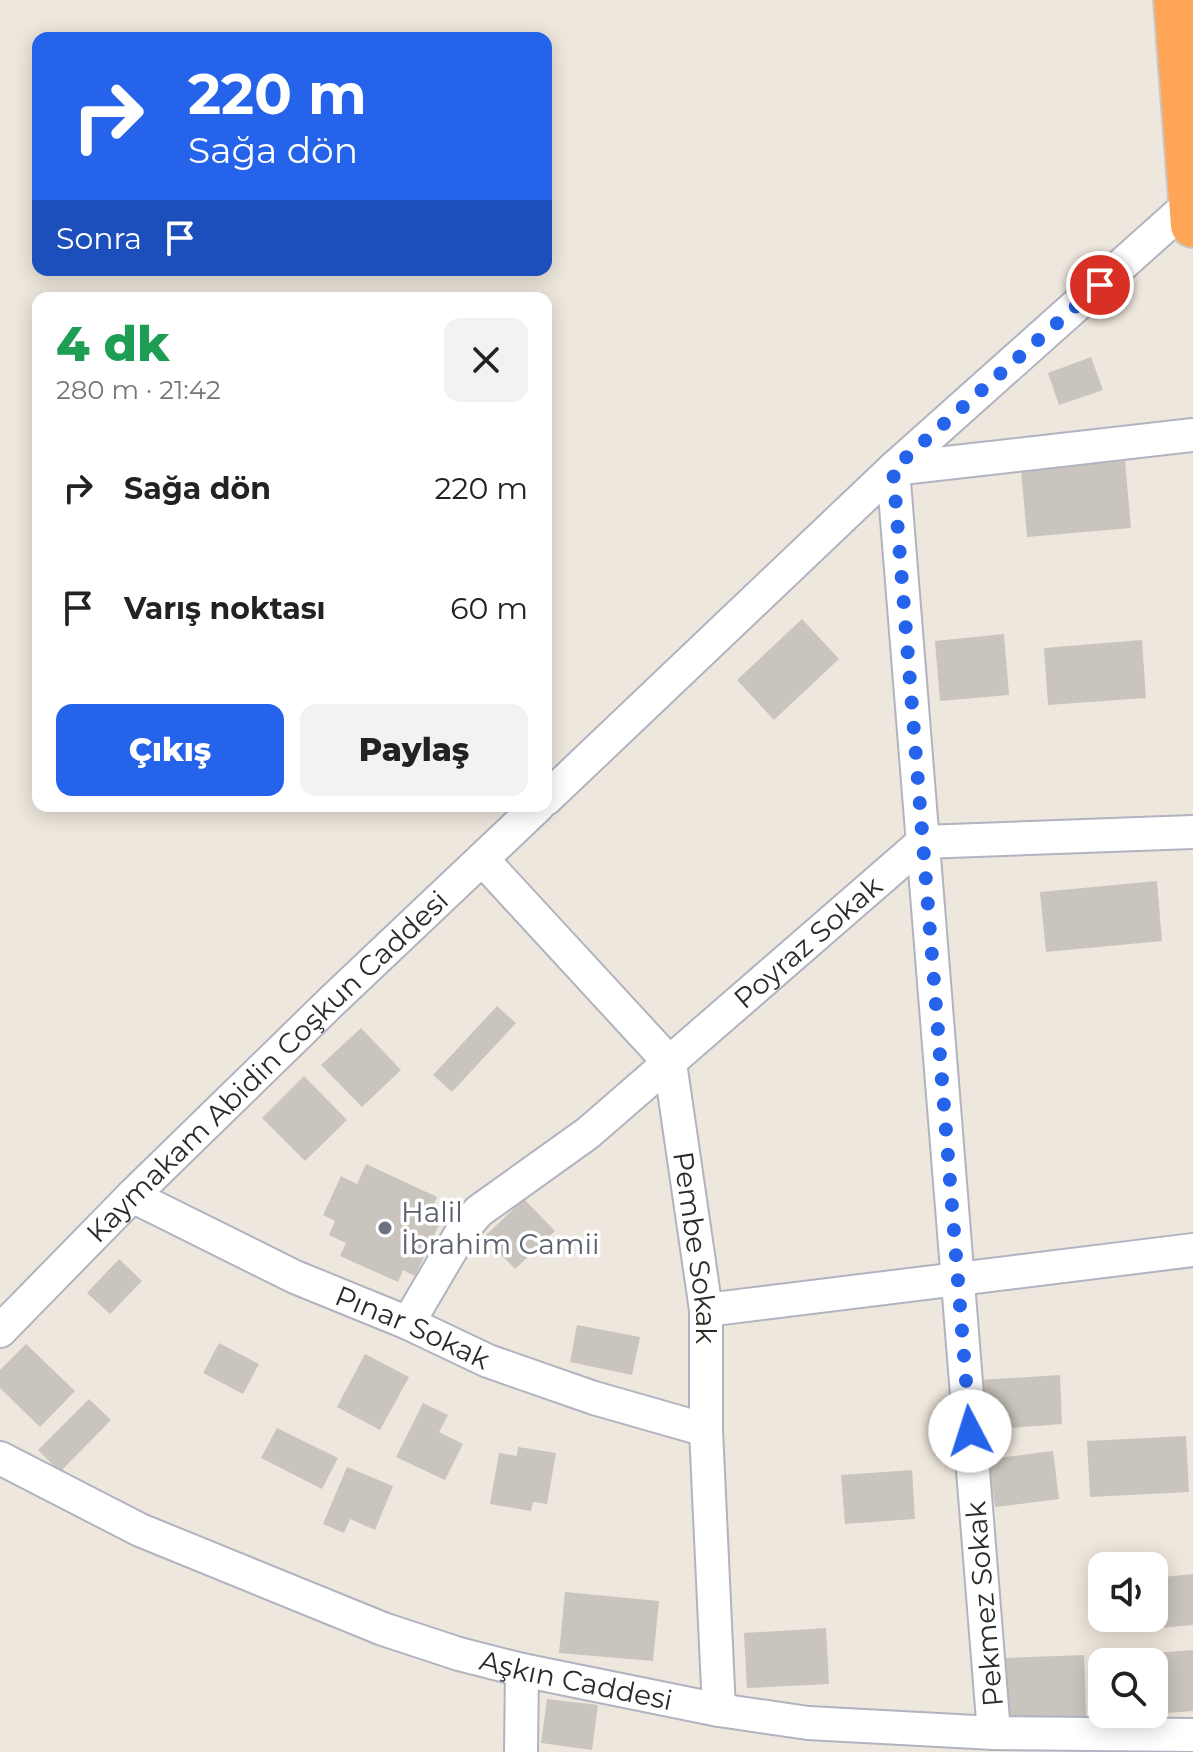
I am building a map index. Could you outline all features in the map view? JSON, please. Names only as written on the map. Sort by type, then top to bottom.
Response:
[{"type":"highway","points":[[1176,0],[1192,214]]},
{"type":"street","points":[[552,793],[893,469],[1192,214]]},
{"type":"street","points":[[893,469],[1193,435]]},
{"type":"street","name":"Pekmez Sokak","points":[[893,469],[994,1733]]},
{"type":"street","name":"Kaymakam Abidin Coşkun Caddesi","points":[[0,1331],[132,1196],[532,812]]},
{"type":"street","points":[[923,842],[1193,832]]},
{"type":"street","name":"Poyraz Sokak","points":[[408,1323],[464,1228],[479,1211],[588,1133],[923,842]]},
{"type":"street","points":[[482,859],[670,1063]]},
{"type":"street","name":"Pembe Sokak","points":[[670,1063],[706,1310],[706,1430],[719,1710]]},
{"type":"street","name":"Pınar Sokak","points":[[132,1196],[295,1277],[408,1323],[488,1361],[594,1398],[706,1430]]},
{"type":"street","points":[[706,1310],[1193,1250]]},
{"type":"street","name":"Aşkın Caddesi","points":[[0,1458],[140,1530],[383,1629],[459,1654],[522,1670],[719,1710],[808,1723],[994,1733],[1193,1735]]},
{"type":"street","points":[[521,1752],[522,1670]]},
{"type":"building","points":[[1091,357],[1103,390],[1059,405],[1048,373]]},
{"type":"building","points":[[1125,461],[1131,528],[1027,537],[1021,470]]},
{"type":"building","points":[[802,619],[839,659],[774,720],[737,680]]},
{"type":"building","points":[[1004,634],[1009,695],[940,701],[935,641]]},
{"type":"building","points":[[1142,640],[1146,698],[1048,705],[1044,648]]},
{"type":"building","points":[[1157,881],[1162,941],[1046,952],[1040,892]]},
{"type":"building","points":[[497,1006],[516,1023],[452,1092],[433,1075]]},
{"type":"building","points":[[361,1028],[401,1070],[362,1107],[321,1065]]},
{"type":"building","points":[[304,1076],[347,1120],[305,1161],[262,1118]]},
{"type":"building","name":"Halil İbrahim Camii","points":[[366,1164],[437,1197],[432,1208],[444,1214],[415,1276],[403,1270],[398,1282],[340,1256],[346,1243],[329,1235],[335,1221],[323,1215],[341,1176],[357,1184]]},
{"type":"building","points":[[524,1199],[555,1231],[515,1269],[484,1237]]},
{"type":"building","points":[[119,1259],[142,1281],[110,1314],[87,1293]]},
{"type":"building","points":[[577,1325],[640,1337],[632,1375],[570,1362]]},
{"type":"building","points":[[219,1343],[259,1364],[243,1394],[203,1373]]},
{"type":"building","points":[[26,1344],[75,1391],[40,1427],[0,1388],[0,1370]]},
{"type":"building","points":[[365,1354],[409,1377],[380,1430],[337,1407]]},
{"type":"building","points":[[1060,1375],[1062,1424],[982,1430],[979,1380]]},
{"type":"building","points":[[89,1399],[111,1420],[60,1472],[38,1450]]},
{"type":"building","points":[[423,1403],[448,1415],[439,1432],[463,1444],[445,1480],[396,1457]]},
{"type":"building","points":[[277,1428],[338,1458],[322,1489],[261,1458]]},
{"type":"building","points":[[1186,1436],[1189,1492],[1090,1497],[1087,1441]]},
{"type":"building","points":[[518,1447],[556,1453],[547,1504],[533,1502],[531,1511],[490,1504],[499,1453],[517,1456]]},
{"type":"building","points":[[1053,1451],[1059,1499],[995,1507],[989,1459]]},
{"type":"building","points":[[347,1467],[393,1486],[375,1530],[350,1519],[344,1533],[323,1524]]},
{"type":"building","points":[[912,1470],[915,1519],[845,1524],[841,1475]]},
{"type":"building","points":[[1193,1574],[1193,1625],[1168,1627],[1168,1577]]},
{"type":"building","points":[[565,1592],[659,1601],[653,1661],[559,1653]]},
{"type":"building","points":[[826,1628],[829,1684],[747,1688],[744,1633]]},
{"type":"building","points":[[1193,1650],[1193,1711],[1168,1713],[1168,1652]]},
{"type":"building","points":[[1084,1655],[1086,1716],[1007,1719],[1006,1658]]},
{"type":"building","points":[[547,1699],[598,1705],[592,1750],[541,1743]]},
{"type":"place","name":"Halil İbrahim Camii","points":[[385,1228]]},
{"type":"route","points":[[970,1431],[893,469],[1100,285]]}]
